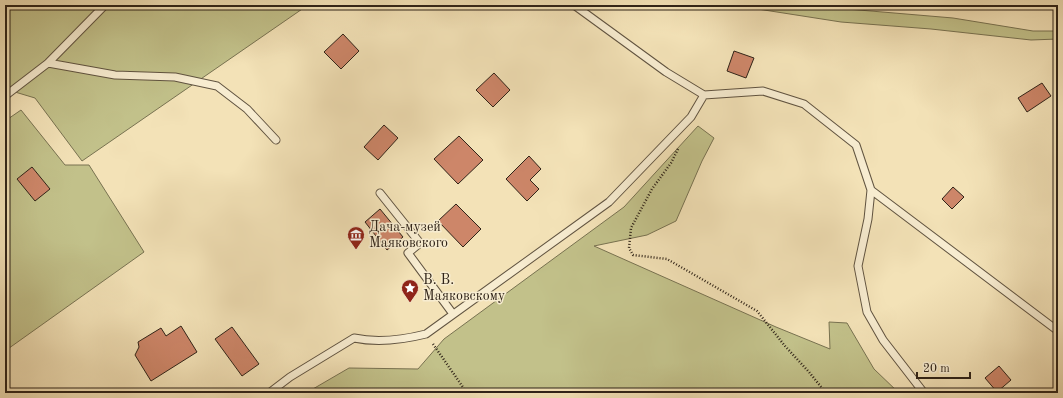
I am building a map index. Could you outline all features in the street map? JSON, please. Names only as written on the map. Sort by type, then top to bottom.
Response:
[{"type":"lane","points":[[5,96],[48,63],[104,5]]},
{"type":"lane","points":[[574,5],[666,72],[704,95],[763,91],[804,104],[856,145],[871,190],[868,219],[858,266],[867,312],[882,340],[924,393]]},
{"type":"lane","points":[[48,63],[115,75],[175,76],[217,86],[247,109],[276,140]]},
{"type":"lane","points":[[269,393],[290,377],[354,338],[370,342],[409,338],[426,334],[609,202],[691,117],[704,95]]},
{"type":"lane","points":[[871,190],[1058,331]]},
{"type":"lane","points":[[380,193],[420,243],[408,253],[453,314]]},
{"type":"path","points":[[682,144],[671,163],[652,188],[631,228],[629,248],[633,254],[667,259],[757,311],[826,393]]},
{"type":"path","points":[[426,334],[467,393]]},
{"type":"shaded area","points":[[5,5],[308,5],[82,161],[35,98],[5,89]]},
{"type":"shaded area","points":[[732,5],[800,5],[953,18],[1033,31],[1058,31],[1058,39],[1031,40],[931,29],[841,22]]},
{"type":"shaded area","points":[[21,110],[65,165],[89,165],[144,252],[5,351],[5,121]]},
{"type":"shaded area","points":[[698,126],[714,138],[702,161],[676,221],[647,235],[594,246],[776,327],[830,349],[829,322],[847,323],[874,369],[899,393],[306,393],[349,368],[418,369],[444,339],[624,207]]},
{"type":"building","points":[[343,34],[359,51],[341,69],[324,52]]},
{"type":"building","points":[[734,51],[754,58],[746,78],[727,71]]},
{"type":"building","points":[[494,73],[510,90],[493,107],[476,90]]},
{"type":"building","points":[[1042,83],[1051,96],[1027,112],[1018,98]]},
{"type":"building","points":[[384,125],[398,138],[378,160],[364,147]]},
{"type":"building","points":[[459,136],[483,160],[458,184],[434,159]]},
{"type":"building","points":[[529,156],[541,169],[530,180],[539,189],[527,201],[506,179]]},
{"type":"building","points":[[32,167],[50,189],[35,201],[17,179]]},
{"type":"building","points":[[953,187],[964,197],[952,209],[942,199]]},
{"type":"building","points":[[456,204],[481,229],[463,247],[438,221]]},
{"type":"building","points":[[380,209],[403,237],[387,250],[365,222]]},
{"type":"building","points":[[181,326],[197,352],[151,381],[135,355],[139,347],[138,342],[161,328],[166,336]]},
{"type":"building","points":[[232,327],[259,364],[242,376],[215,339]]},
{"type":"building","points":[[999,366],[1011,380],[997,392],[985,378]]},
{"type":"place","name":"Дача-музей Маяковского","points":[[356,250]]},
{"type":"place","name":"В. В. Маяковскому","points":[[410,303]]}]
